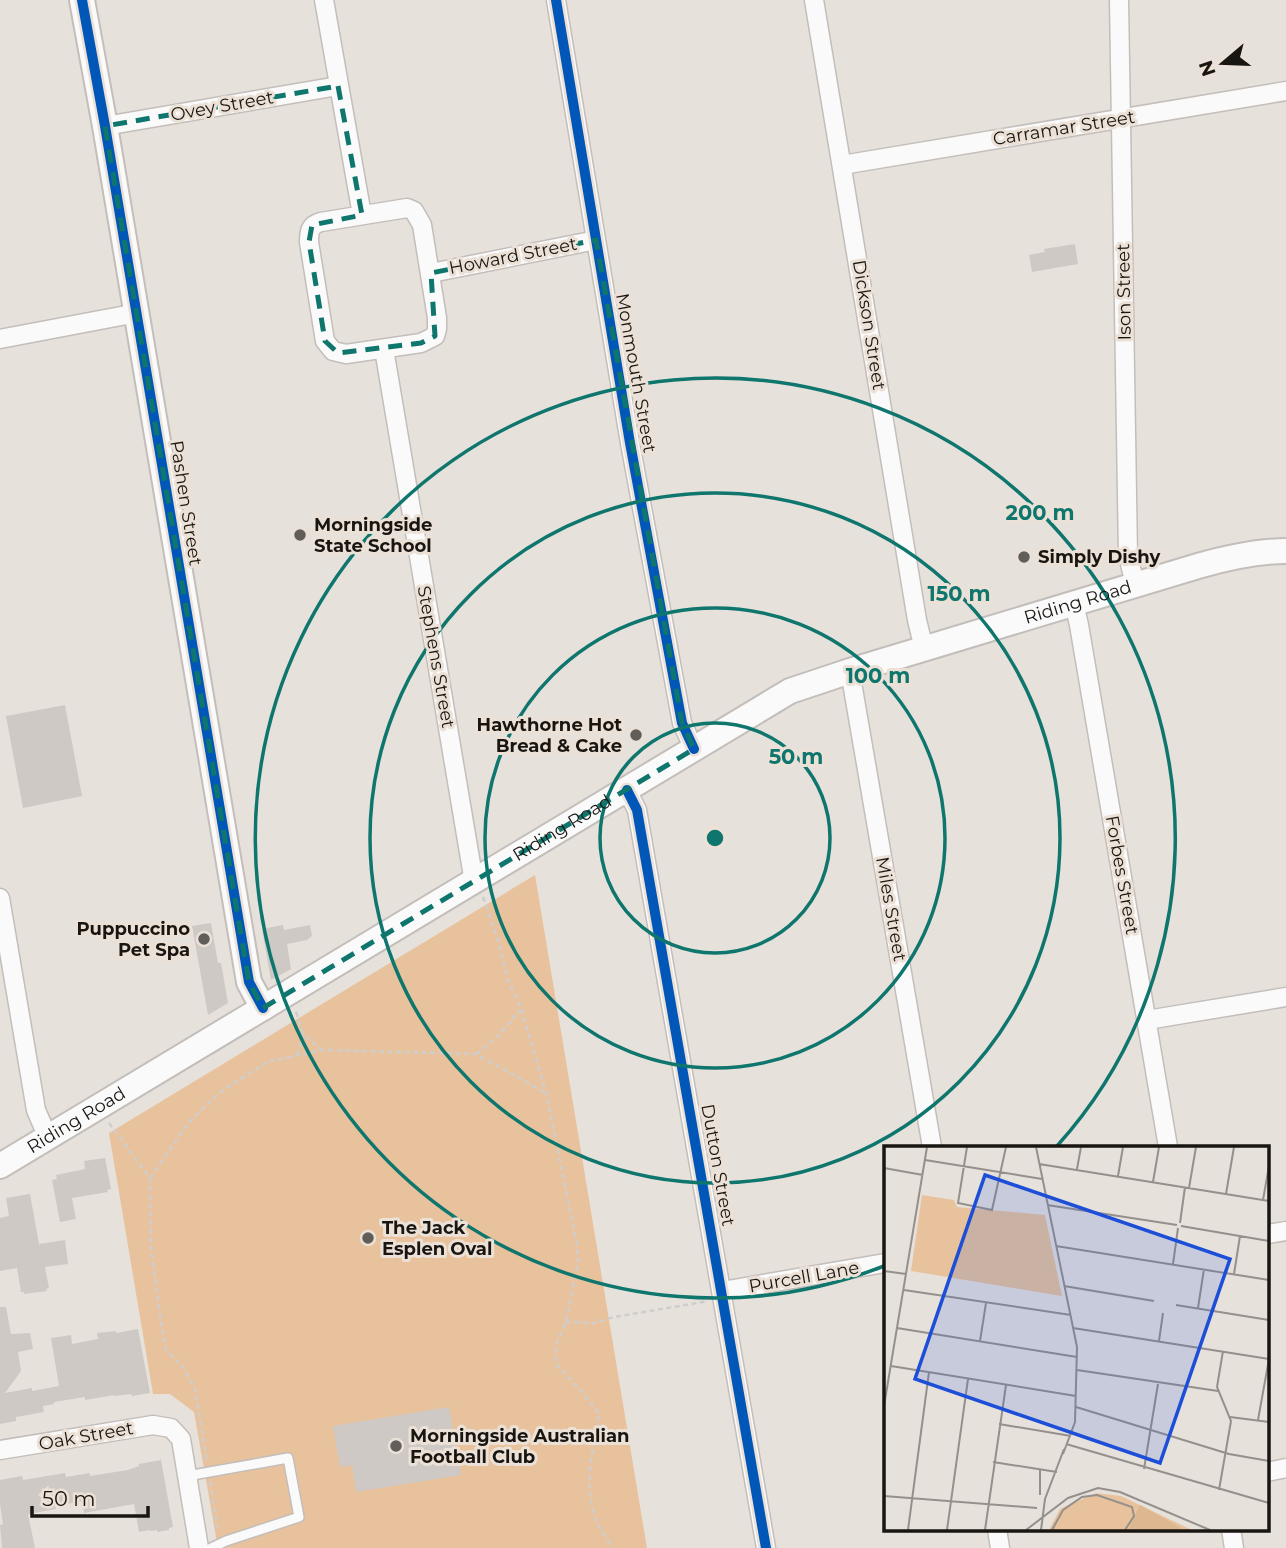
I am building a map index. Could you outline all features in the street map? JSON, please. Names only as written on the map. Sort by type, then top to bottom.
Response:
[{"type":"main road","name":"Pashen Street","points":[[82,0],[249,982],[263,1008]]},
{"type":"main road","name":"Riding Road","points":[[0,1166],[790,691],[1223,559],[1267,551],[1286,551]]},
{"type":"main road","name":"Riding Road","points":[[1244,557],[1286,565]]},
{"type":"street","points":[[324,0],[362,215]]},
{"type":"street","name":"Monmouth Street","points":[[556,0],[630,443],[682,723],[694,749]]},
{"type":"street","name":"Dickson Street","points":[[814,0],[924,649]]},
{"type":"street","name":"Ison Street","points":[[1119,0],[1128,556],[1135,584]]},
{"type":"street","name":"Ovey Street","points":[[105,125],[338,86]]},
{"type":"street","name":"Carramar Street","points":[[842,165],[1286,91]]},
{"type":"street","points":[[407,208],[414,211],[422,225],[431,273],[437,318],[435,336],[421,343],[346,354],[328,347],[309,235],[315,224],[362,215],[407,208]]},
{"type":"street","name":"Howard Street","points":[[431,273],[596,240]]},
{"type":"street","points":[[0,339],[137,313]]},
{"type":"street","name":"Stephens Street","points":[[384,349],[474,882]]},
{"type":"street","name":"Forbes Street","points":[[1074,603],[1168,1146]]},
{"type":"street","name":"Miles Street","points":[[850,671],[932,1146]]},
{"type":"street","name":"Dutton Street","points":[[627,790],[638,810],[766,1548]]},
{"type":"street","points":[[0,898],[36,1110],[48,1138]]},
{"type":"street","points":[[1147,1020],[1286,997]]},
{"type":"street","points":[[1268,1234],[1286,1231]]},
{"type":"street","name":"Purcell Lane","points":[[722,1292],[884,1263]]},
{"type":"street","name":"Oak Street","points":[[0,1450],[153,1424],[171,1428],[181,1439],[187,1476]]},
{"type":"street","points":[[1268,1472],[1286,1468]]},
{"type":"street","points":[[187,1476],[199,1548]]},
{"type":"street","points":[[997,1530],[1000,1548]]},
{"type":"street","points":[[1231,1530],[1234,1548]]},
{"type":"lane","points":[[187,1476],[288,1458],[299,1517],[216,1546]]},
{"type":"path","points":[[474,882],[485,901],[507,978],[521,1008],[547,1093],[577,1244],[578,1262],[566,1322],[557,1342],[555,1363],[599,1413],[589,1477],[594,1514],[612,1548]]},
{"type":"path","points":[[475,1054],[508,1027],[521,1008]]},
{"type":"path","points":[[296,1012],[303,1034],[321,1050]]},
{"type":"path","points":[[297,1055],[303,1034]]},
{"type":"path","points":[[216,1546],[209,1472],[195,1388],[183,1367],[166,1350],[151,1249],[150,1178],[189,1122],[219,1093],[267,1062],[321,1050],[475,1054],[547,1093]]},
{"type":"path","points":[[101,1107],[110,1124],[150,1178]]},
{"type":"path","points":[[566,1322],[594,1323],[614,1317],[703,1302],[722,1292]]},
{"type":"highlighted area","points":[[338,86],[362,215],[312,225],[309,242],[325,341],[338,353],[421,343],[435,336],[431,273],[596,240],[682,723],[694,749],[263,1008],[249,982],[105,126]]},
{"type":"shaded area","points":[[535,875],[647,1548],[218,1548],[194,1412],[170,1394],[153,1394],[109,1133]]},
{"type":"building","points":[[1075,244],[1078,264],[1032,272],[1029,255],[1045,252],[1044,249]]},
{"type":"building","points":[[65,705],[82,796],[23,808],[6,716]]},
{"type":"building","points":[[211,923],[228,1003],[208,1015],[192,926]]},
{"type":"building","points":[[283,925],[284,930],[310,925],[312,936],[307,940],[287,944],[291,969],[271,980],[262,929]]},
{"type":"building","points":[[105,1158],[111,1189],[107,1190],[108,1192],[72,1198],[76,1219],[60,1222],[52,1180],[57,1179],[56,1175],[85,1169],[84,1161]]},
{"type":"building","points":[[30,1194],[39,1244],[65,1240],[68,1264],[45,1267],[49,1288],[47,1291],[24,1294],[21,1292],[17,1268],[0,1271],[0,1218],[9,1216],[6,1198]]},
{"type":"building","points":[[0,1307],[6,1307],[11,1334],[30,1333],[33,1349],[18,1352],[21,1371],[5,1393],[59,1386],[51,1338],[71,1335],[72,1344],[98,1339],[97,1333],[138,1329],[150,1393],[54,1402],[43,1406],[44,1412],[16,1417],[16,1421],[0,1424]]},
{"type":"building","name":"Morningside Australian Football Club","points":[[449,1407],[461,1475],[356,1492],[352,1465],[340,1467],[333,1426]]},
{"type":"building","points":[[161,1460],[173,1527],[169,1530],[139,1532],[134,1504],[84,1513],[83,1501],[28,1514],[35,1548],[2,1548],[0,1480],[22,1476],[23,1480],[65,1473],[66,1477],[90,1473],[90,1476],[128,1470],[139,1464]]},
{"type":"cycle path","points":[[82,0],[249,982],[263,1008]]},
{"type":"cycle path","points":[[556,0],[630,443],[682,723],[694,749]]},
{"type":"cycle path","points":[[627,790],[637,810],[766,1548]]},
{"type":"place","name":"Morningside State School","points":[[300,535]]},
{"type":"place","name":"Simply Dishy","points":[[1024,557]]},
{"type":"place","name":"Hawthorne Hot Bread & Cake","points":[[636,735]]},
{"type":"place","name":"Puppuccino Pet Spa","points":[[204,939]]},
{"type":"place","name":"The Jack Esplen Oval","points":[[368,1238]]},
{"type":"place","name":"Morningside Australian Football Club","points":[[396,1446]]}]
